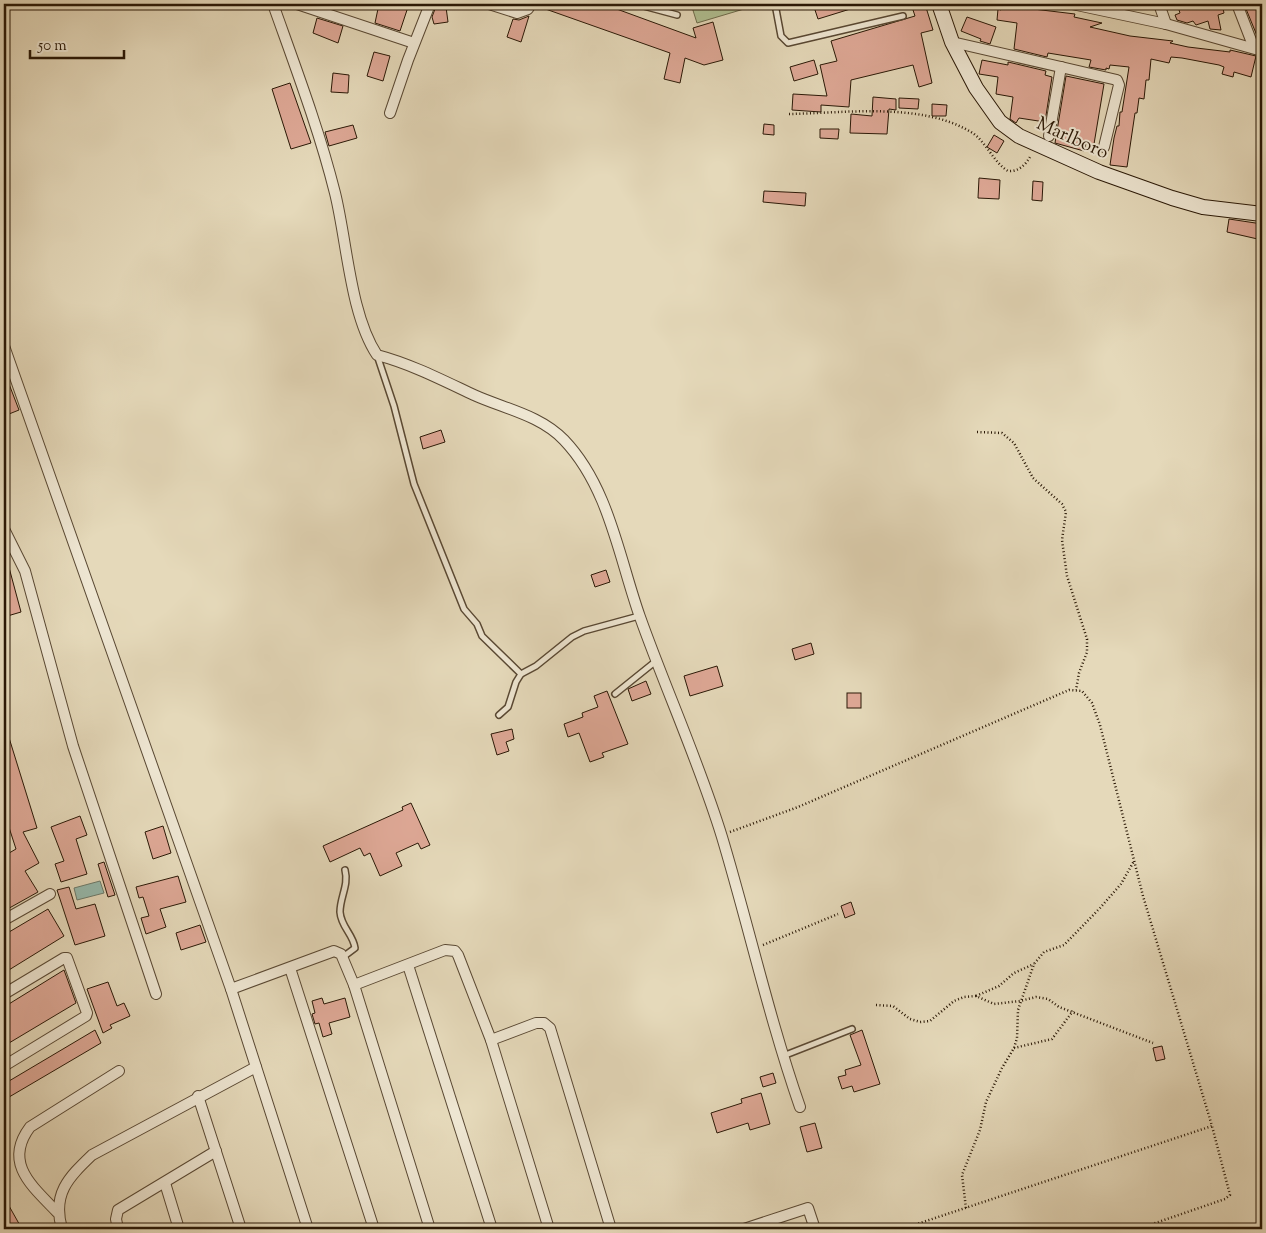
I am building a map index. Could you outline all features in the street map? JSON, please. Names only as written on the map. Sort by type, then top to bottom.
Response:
[{"type":"street","points":[[272,4],[332,184],[357,302],[370,345],[376,355],[404,362],[476,396],[535,418],[564,440],[577,456],[599,495],[640,616],[721,835],[782,1056],[800,1107]]},
{"type":"street","points":[[297,4],[414,44]]},
{"type":"street","points":[[390,113],[430,4]]},
{"type":"street","points":[[489,4],[516,13],[528,9],[531,4]]},
{"type":"street","name":"Marlboro","points":[[939,4],[952,42],[988,106],[1000,122],[1019,136],[1099,172],[1172,198],[1203,207],[1262,214]]},
{"type":"street","points":[[1072,4],[1166,24],[1258,49]]},
{"type":"street","points":[[1159,4],[1166,24]]},
{"type":"street","points":[[1237,4],[1258,49]]},
{"type":"street","points":[[952,42],[1117,80],[1119,85],[1104,147]]},
{"type":"street","points":[[1049,136],[1061,67]]},
{"type":"street","points":[[4,346],[231,988],[308,1229]]},
{"type":"street","points":[[4,529],[25,571],[73,746],[156,994]]},
{"type":"street","points":[[4,920],[50,894]]},
{"type":"street","points":[[354,984],[445,950],[456,951],[491,1040],[549,1229]]},
{"type":"street","points":[[231,988],[334,951],[342,957],[354,984],[430,1229]]},
{"type":"street","points":[[4,994],[64,958],[69,962],[87,1013],[86,1016],[4,1066]]},
{"type":"street","points":[[408,965],[492,1229]]},
{"type":"street","points":[[290,968],[374,1229]]},
{"type":"street","points":[[491,1040],[536,1023],[544,1023],[550,1028],[611,1229]]},
{"type":"street","points":[[57,1212],[61,1194],[70,1176],[92,1155],[198,1096],[256,1067]]},
{"type":"street","points":[[62,1229],[57,1212],[30,1184],[21,1167],[19,1150],[22,1138],[30,1127],[119,1071]]},
{"type":"street","points":[[198,1096],[241,1229]]},
{"type":"street","points":[[118,1229],[116,1219],[118,1210],[165,1183],[216,1150]]},
{"type":"street","points":[[165,1183],[179,1229]]},
{"type":"street","points":[[744,1229],[808,1208],[815,1229]]},
{"type":"lane","points":[[636,4],[677,15]]},
{"type":"lane","points":[[774,4],[781,36],[788,43],[903,16]]},
{"type":"lane","points":[[376,355],[394,406],[414,484],[464,609],[477,624],[482,636],[521,674]]},
{"type":"lane","points":[[499,715],[508,707],[516,682],[521,674],[536,666],[572,637],[584,631],[640,616]]},
{"type":"lane","points":[[616,694],[657,661]]},
{"type":"lane","points":[[342,957],[355,948],[354,942],[342,925],[340,912],[346,890],[345,870]]},
{"type":"lane","points":[[782,1056],[852,1029]]},
{"type":"path","points":[[789,114],[904,112],[937,118],[973,133],[1008,171],[1014,172],[1025,165]]},
{"type":"path","points":[[977,432],[1002,433],[1014,444],[1033,478],[1062,504],[1066,512],[1062,540],[1067,576],[1087,639],[1087,652],[1079,673],[1076,690]]},
{"type":"path","points":[[721,835],[798,807],[1044,700],[1076,690],[1088,696],[1100,725],[1134,861],[1212,1126],[1230,1195],[1225,1199],[1138,1229]]},
{"type":"path","points":[[966,1208],[962,1175],[980,1130],[986,1102],[1014,1048],[1017,1038],[1020,1001],[1034,964],[1044,952],[1064,944],[1100,908],[1121,884],[1134,861]]},
{"type":"path","points":[[752,949],[838,914]]},
{"type":"path","points":[[876,1005],[893,1006],[910,1019],[930,1021],[954,1001],[964,997],[976,996],[999,986],[1014,973],[1034,964]]},
{"type":"path","points":[[976,996],[994,1004],[1036,997],[1048,999],[1059,1007],[1153,1043]]},
{"type":"path","points":[[1014,1048],[1052,1039],[1073,1011]]},
{"type":"path","points":[[902,1229],[1212,1126]]},
{"type":"green space","points":[[691,4],[754,4],[754,6],[697,23]]},
{"type":"water","points":[[100,881],[104,893],[77,900],[74,888]]},
{"type":"building","points":[[379,4],[409,4],[400,31],[375,23]]},
{"type":"building","points":[[538,4],[603,4],[696,38],[693,28],[713,22],[723,60],[704,65],[685,58],[680,83],[664,79],[670,53],[537,6]]},
{"type":"building","points":[[813,4],[860,4],[860,6],[818,19]]},
{"type":"building","points":[[911,4],[925,4],[933,30],[921,33],[932,83],[919,87],[913,65],[851,80],[849,107],[821,105],[821,112],[792,110],[793,94],[827,96],[820,65],[837,61],[831,41],[915,16]]},
{"type":"building","points":[[1009,4],[1025,5],[1025,8],[1075,14],[1074,17],[1102,23],[1090,27],[1130,36],[1173,41],[1170,43],[1188,47],[1230,52],[1230,50],[1256,56],[1251,77],[1234,72],[1233,77],[1222,74],[1224,67],[1219,65],[1182,58],[1171,57],[1169,63],[1151,59],[1149,80],[1146,80],[1144,99],[1139,98],[1137,113],[1135,113],[1127,167],[1110,165],[1114,138],[1117,126],[1119,126],[1120,112],[1122,112],[1129,67],[1110,65],[1109,69],[1106,68],[1106,70],[1089,67],[1091,60],[1048,53],[1047,57],[1014,49],[1017,23],[997,20],[998,9],[1001,10],[1002,7],[1008,8]]},
{"type":"building","points":[[1177,4],[1222,4],[1224,13],[1218,15],[1221,30],[1210,29],[1208,21],[1196,25],[1193,21],[1187,23],[1177,20],[1175,15],[1180,13]]},
{"type":"building","points":[[1244,4],[1262,4],[1262,44],[1260,43]]},
{"type":"building","points":[[446,7],[448,22],[434,24],[432,17],[435,9]]},
{"type":"building","points":[[529,16],[521,42],[507,37],[513,19],[519,20]]},
{"type":"building","points":[[967,17],[996,27],[990,44],[961,31]]},
{"type":"building","points":[[317,18],[343,26],[338,43],[313,33]]},
{"type":"building","points":[[374,52],[390,56],[383,81],[367,76]]},
{"type":"building","points":[[814,60],[818,74],[794,81],[790,67]]},
{"type":"building","points":[[982,60],[1008,65],[1008,62],[1046,71],[1045,75],[1052,77],[1045,122],[1019,118],[1016,123],[1010,119],[1013,97],[996,94],[998,77],[979,74]]},
{"type":"building","points":[[333,73],[349,75],[348,93],[331,92]]},
{"type":"building","points":[[1066,76],[1104,84],[1094,144],[1086,143],[1084,151],[1055,143]]},
{"type":"building","points":[[290,83],[311,143],[291,149],[272,89]]},
{"type":"building","points":[[873,97],[896,99],[896,110],[889,109],[887,134],[850,133],[851,114],[872,116]]},
{"type":"building","points":[[899,98],[919,99],[918,109],[899,108]]},
{"type":"building","points":[[932,104],[947,105],[946,116],[932,116]]},
{"type":"building","points":[[764,124],[774,125],[774,135],[763,134]]},
{"type":"building","points":[[353,125],[357,138],[329,146],[325,132]]},
{"type":"building","points":[[820,129],[839,129],[838,139],[820,138]]},
{"type":"building","points":[[994,135],[1004,141],[997,153],[987,147]]},
{"type":"building","points":[[979,178],[1000,180],[999,199],[978,198]]},
{"type":"building","points":[[1033,181],[1043,182],[1042,201],[1032,200]]},
{"type":"building","points":[[764,191],[806,193],[805,206],[763,202]]},
{"type":"building","points":[[1229,219],[1262,224],[1262,240],[1227,232]]},
{"type":"building","points":[[4,371],[19,410],[4,416]]},
{"type":"building","points":[[441,430],[445,442],[423,449],[420,437]]},
{"type":"building","points":[[4,560],[7,560],[21,612],[4,617]]},
{"type":"building","points":[[606,570],[610,582],[595,587],[591,575]]},
{"type":"building","points":[[811,643],[814,654],[795,660],[792,649]]},
{"type":"building","points":[[717,666],[723,686],[690,696],[684,676]]},
{"type":"building","points":[[646,681],[651,694],[632,701],[628,689]]},
{"type":"building","points":[[607,691],[628,744],[602,753],[604,757],[590,762],[579,733],[568,737],[564,724],[583,717],[582,713],[598,707],[594,696]]},
{"type":"building","points":[[847,693],[861,693],[861,708],[847,708]]},
{"type":"building","points":[[4,728],[6,728],[37,828],[23,832],[39,863],[25,871],[38,892],[4,911],[4,856],[16,849],[4,812]]},
{"type":"building","points":[[512,729],[514,739],[506,742],[509,751],[497,755],[491,734]]},
{"type":"building","points":[[411,803],[430,845],[421,849],[418,843],[396,853],[402,866],[380,876],[370,853],[364,856],[360,848],[330,862],[323,846],[403,810],[402,807]]},
{"type":"building","points":[[80,816],[87,835],[76,839],[87,874],[61,882],[55,864],[64,861],[51,827]]},
{"type":"building","points":[[163,826],[171,853],[153,859],[145,832]]},
{"type":"building","points":[[104,862],[115,895],[108,897],[98,864]]},
{"type":"building","points":[[178,876],[186,902],[160,909],[166,927],[146,934],[141,918],[149,916],[143,897],[139,898],[136,887]]},
{"type":"building","points":[[69,887],[76,909],[95,904],[105,936],[75,945],[57,890]]},
{"type":"building","points":[[851,902],[855,914],[845,918],[841,906]]},
{"type":"building","points":[[48,909],[64,936],[4,973],[4,935]]},
{"type":"building","points":[[200,925],[206,942],[181,950],[176,933]]},
{"type":"building","points":[[64,970],[76,1003],[4,1046],[4,1007]]},
{"type":"building","points":[[108,982],[117,1006],[124,1003],[130,1016],[110,1025],[112,1028],[103,1033],[87,989]]},
{"type":"building","points":[[322,998],[324,1004],[345,998],[350,1017],[329,1023],[332,1034],[323,1037],[319,1023],[315,1024],[312,1014],[315,1013],[312,1001]]},
{"type":"building","points":[[95,1030],[101,1043],[4,1100],[4,1084]]},
{"type":"building","points":[[862,1030],[880,1084],[854,1092],[852,1086],[842,1089],[838,1077],[846,1075],[845,1070],[861,1065],[850,1035]]},
{"type":"building","points":[[1162,1046],[1165,1059],[1156,1061],[1153,1048]]},
{"type":"building","points":[[773,1073],[776,1083],[763,1087],[760,1077]]},
{"type":"building","points":[[761,1093],[770,1124],[750,1130],[748,1123],[717,1133],[711,1113],[742,1103],[741,1099]]},
{"type":"building","points":[[815,1123],[822,1148],[807,1152],[800,1127]]},
{"type":"building","points":[[4,1197],[22,1229],[4,1229]]}]
